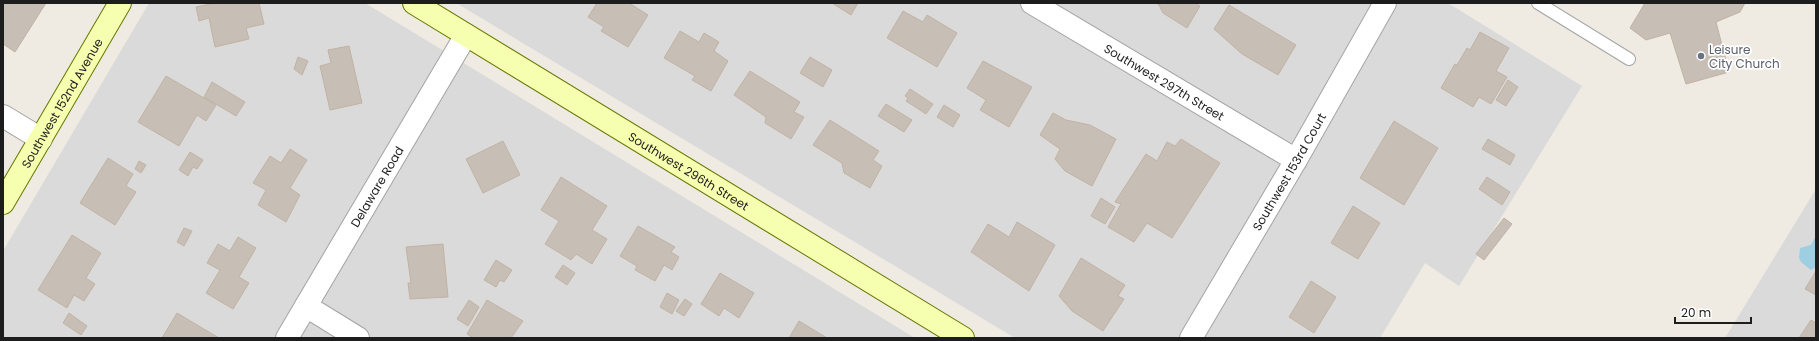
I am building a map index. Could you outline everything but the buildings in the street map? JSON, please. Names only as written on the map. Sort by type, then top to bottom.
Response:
[{"type":"street","name":"Southwest 152nd Avenue","points":[[3,203],[120,3]]},
{"type":"street","name":"Southwest 296th Street","points":[[414,3],[963,338]]},
{"type":"street","name":"Southwest 297th Street","points":[[1032,3],[1296,160]]},
{"type":"street","name":"Southwest 153rd Court","points":[[1191,338],[1296,160],[1385,3]]},
{"type":"street","name":"Delaware Road","points":[[287,338],[466,35]]},
{"type":"street","points":[[3,116],[41,139]]},
{"type":"street","points":[[306,306],[358,338]]},
{"type":"lane","points":[[1538,3],[1629,59]]},
{"type":"shaded area","points":[[149,3],[365,3],[915,338],[3,338],[3,251]]},
{"type":"shaded area","points":[[456,3],[1448,3],[1582,86],[1459,286],[1425,263],[1380,338],[1015,338]]},
{"type":"shaded area","points":[[1816,189],[1816,338],[1725,338]]},
{"type":"water","points":[[1816,235],[1816,267],[1811,270],[1801,262],[1799,258],[1800,248],[1811,245]]},
{"type":"place","name":"Leisure City Church","points":[[1701,56]]}]
